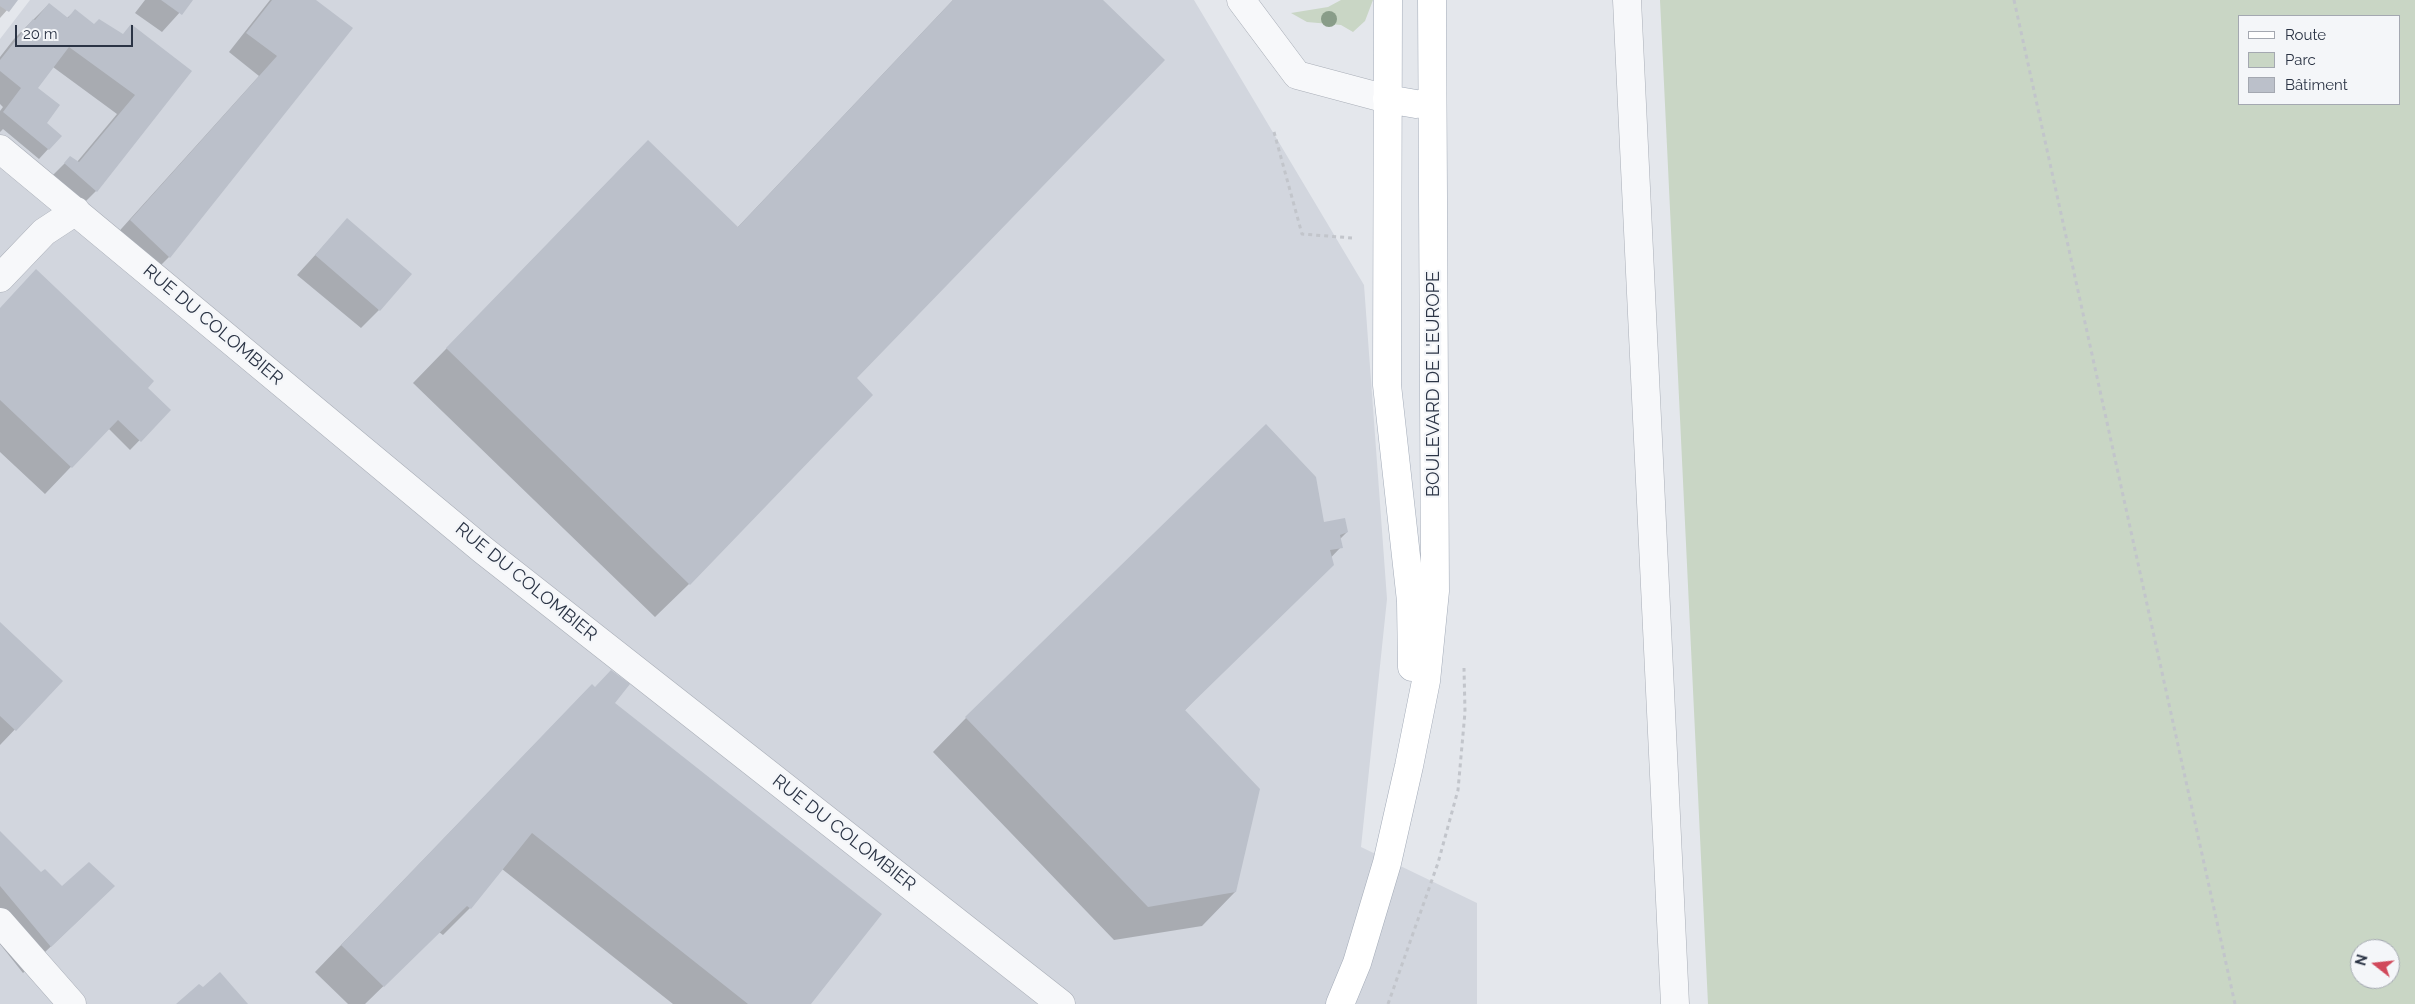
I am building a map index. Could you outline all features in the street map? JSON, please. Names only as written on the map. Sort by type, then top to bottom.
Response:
[{"type":"main road","name":"BOULEVARD DE L'EUROPE","points":[[1388,0],[1387,385],[1411,601],[1409,766]]},
{"type":"main road","name":"BOULEVARD DE L'EUROPE","points":[[1340,1004],[1357,963],[1384,872],[1409,766],[1426,681],[1434,591],[1432,0]]},
{"type":"main road","points":[[1433,27],[1416,104],[1419,245],[1434,547]]},
{"type":"main road","points":[[1387,99],[1416,104]]},
{"type":"street","points":[[1241,0],[1297,75],[1387,99]]},
{"type":"street","points":[[1628,0],[1675,1004]]},
{"type":"street","name":"RUE DU COLOMBIER","points":[[0,149],[483,550],[1061,1004]]},
{"type":"street","points":[[0,278],[44,232],[76,211]]},
{"type":"street","points":[[0,922],[72,1004]]},
{"type":"path","points":[[2014,0],[2235,1004]]},
{"type":"path","points":[[1274,132],[1302,234],[1386,241]]},
{"type":"shaded area","points":[[30,0],[1194,0],[1364,285],[1387,599],[1361,847],[1477,903],[1477,1004],[0,1004],[0,39]]},
{"type":"green space","points":[[1341,0],[1373,0],[1365,21],[1353,32],[1341,25],[1307,22],[1291,13],[1328,7]]},
{"type":"green space","points":[[1660,0],[2415,0],[2415,1004],[1708,1004]]},
{"type":"building","points":[[0,0],[18,0],[9,12],[0,6]]},
{"type":"building","points":[[161,0],[193,0],[182,15]]},
{"type":"building","points":[[272,0],[316,0],[353,28],[170,258],[130,220],[277,56],[246,33]]},
{"type":"building","points":[[953,0],[1103,0],[1165,60],[857,378],[873,395],[690,585],[446,348],[648,140],[738,227]]},
{"type":"building","points":[[49,3],[68,18],[75,9],[94,24],[99,19],[123,34],[131,24],[192,71],[97,192],[64,163],[70,156],[79,162],[135,95],[69,47],[38,88],[60,105],[47,123],[62,136],[49,150],[3,112],[21,88],[0,71],[0,60],[33,19],[35,20]]},
{"type":"building","points":[[347,218],[412,274],[380,311],[315,255]]},
{"type":"building","points":[[36,269],[154,381],[148,388],[171,410],[141,442],[118,420],[72,468],[0,400],[0,308]]},
{"type":"building","points":[[1266,424],[1316,477],[1324,522],[1345,518],[1348,532],[1340,535],[1343,548],[1330,550],[1334,565],[1185,710],[1260,789],[1236,892],[1148,907],[965,717]]},
{"type":"building","points":[[0,622],[63,681],[16,731],[0,716]]},
{"type":"building","points":[[611,670],[630,684],[615,703],[882,914],[811,1004],[748,1004],[532,833],[471,909],[467,906],[384,987],[341,945],[592,684],[595,687]]},
{"type":"building","points":[[0,831],[41,872],[45,869],[62,886],[89,862],[115,886],[51,947],[0,886]]},
{"type":"building","points":[[220,972],[248,1004],[176,1004],[199,984],[203,987]]}]
